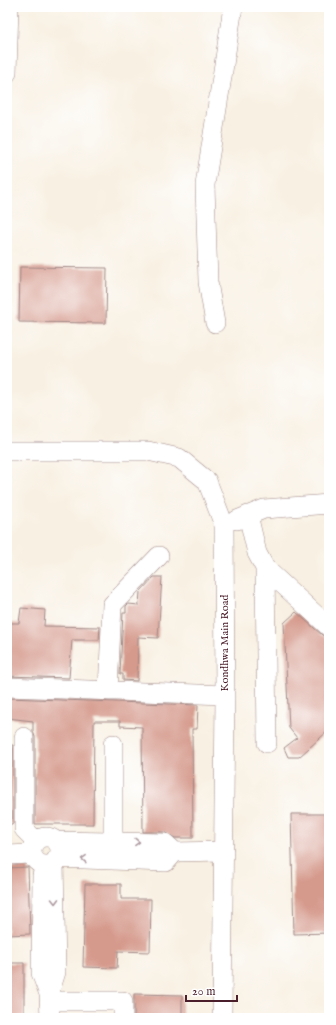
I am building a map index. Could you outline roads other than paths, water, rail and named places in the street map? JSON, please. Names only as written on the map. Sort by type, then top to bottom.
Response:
[{"type":"street","points":[[7,73],[9,7]]},
{"type":"street","points":[[215,323],[208,282],[205,185],[233,7]]},
{"type":"street","name":"Kondhwa Main Road","points":[[7,451],[148,451],[179,458],[207,481],[224,525],[225,695],[222,1018]]},
{"type":"street","points":[[224,525],[264,509],[329,504]]},
{"type":"street","points":[[248,515],[258,552],[265,568],[267,743]]},
{"type":"street","points":[[108,691],[112,605],[159,556]]},
{"type":"street","points":[[265,568],[329,627]]},
{"type":"street","points":[[7,687],[225,695]]},
{"type":"street","points":[[24,737],[24,830],[46,853],[166,862],[175,852]]},
{"type":"street","points":[[113,744],[113,842]]},
{"type":"street","points":[[7,855],[46,853],[113,842],[165,843],[175,852],[224,851]]},
{"type":"street","points":[[46,853],[50,1004],[123,1001],[123,1018]]}]
